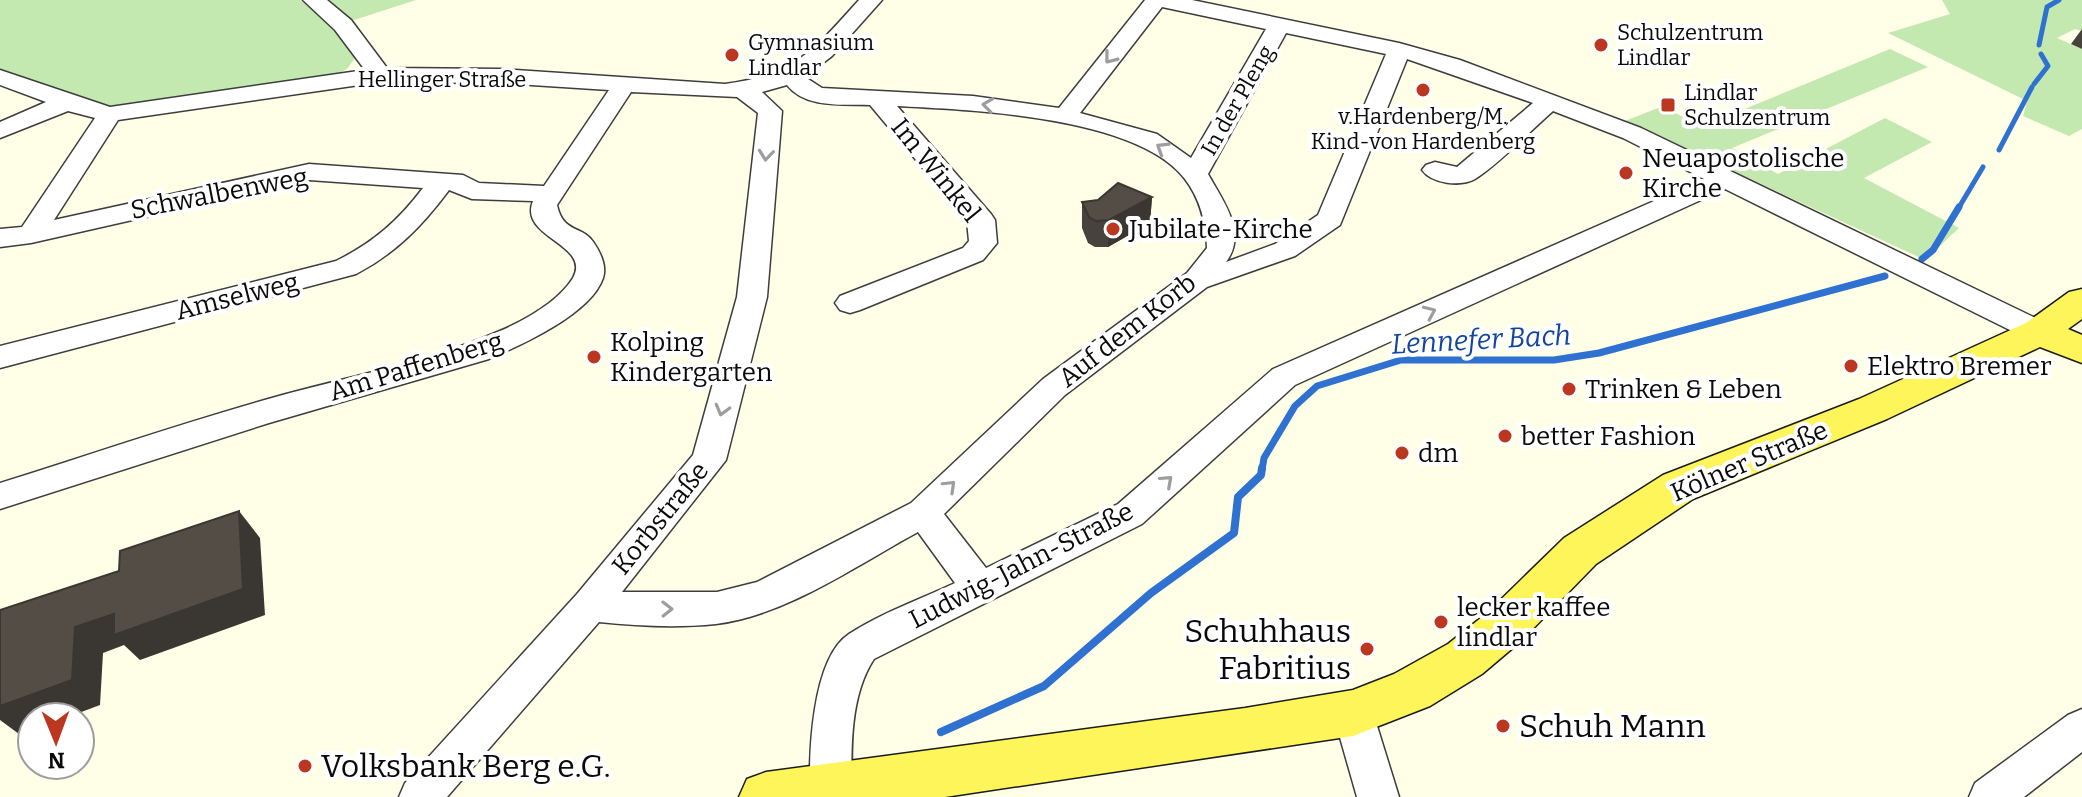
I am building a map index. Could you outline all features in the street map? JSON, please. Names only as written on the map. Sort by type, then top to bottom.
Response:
[{"type":"main road","name":"Kölner Straße","points":[[766,797],[831,792],[1353,713],[1412,690],[1465,659],[1504,627],[1580,551],[1678,487],[1873,409],[2039,332],[2082,301]]},
{"type":"main road","points":[[2039,332],[2082,350]]},
{"type":"street","points":[[314,0],[343,25],[380,75]]},
{"type":"street","points":[[770,90],[808,68],[871,0]]},
{"type":"street","points":[[1065,116],[1158,0],[1399,50],[1452,65],[1632,133],[2039,332]]},
{"type":"street","name":"In der Pleng","points":[[1195,174],[1279,26]]},
{"type":"street","points":[[1197,280],[1238,269],[1313,236],[1330,219],[1399,50]]},
{"type":"street","name":"Hellinger Straße","points":[[0,77],[110,114],[380,75],[500,76],[624,85],[770,90]]},
{"type":"street","points":[[549,194],[624,85]]},
{"type":"street","points":[[770,90],[801,87],[817,95]]},
{"type":"street","name":"Auf dem Korb","points":[[590,605],[640,610],[717,608],[765,596],[923,513],[1054,387],[1197,280],[1221,249],[1219,218],[1195,174],[1148,139],[1065,116],[973,103],[817,95],[789,101],[770,90]]},
{"type":"street","name":"Korbstraße","points":[[420,797],[590,605],[709,460],[752,297],[770,90]]},
{"type":"street","name":"Im Winkel","points":[[850,303],[973,254],[983,243],[981,220],[876,97]]},
{"type":"street","points":[[1435,170],[1452,176],[1465,174],[1550,101]]},
{"type":"street","points":[[0,131],[67,102]]},
{"type":"street","points":[[31,234],[110,114]]},
{"type":"street","name":"Schwalbenweg","points":[[0,238],[31,234],[309,172],[463,183],[472,191],[549,194]]},
{"type":"street","name":"Ludwig-Jahn-Straße","points":[[831,792],[830,756],[842,674],[860,647],[1130,514],[1284,377],[1723,180]]},
{"type":"street","name":"Amselweg","points":[[0,357],[346,268],[374,255],[404,232],[442,181]]},
{"type":"street","name":"Am Paffenberg","points":[[0,496],[261,413],[478,351],[546,319],[571,299],[589,277],[589,261],[581,244],[562,236],[546,219],[544,205],[549,194]]},
{"type":"street","points":[[923,513],[979,587]]},
{"type":"street","points":[[1353,713],[1378,797]]},
{"type":"street","points":[[1990,797],[2082,728]]},
{"type":"green space","points":[[0,0],[300,0],[340,33],[355,58],[347,69],[331,77],[112,109],[0,71]]},
{"type":"green space","points":[[326,0],[416,0],[351,21]]},
{"type":"green space","points":[[1942,0],[2082,0],[2082,31],[2075,29],[2057,38],[2082,49],[2082,129],[2069,136],[2023,116],[2027,101],[1888,33],[1950,14]]},
{"type":"green space","points":[[1890,49],[1928,67],[1732,148],[1778,174],[1885,118],[1932,142],[1864,178],[1959,228],[1925,260],[1625,121],[1663,106],[1701,127]]},
{"type":"building","points":[[1118,183],[1152,197],[1109,220],[1096,221],[1089,217],[1082,202],[1098,200]]},
{"type":"building","points":[[239,511],[243,589],[114,635],[114,614],[75,627],[72,680],[0,706],[0,610],[119,571],[120,551]]},
{"type":"waterway","name":"Lennefer Bach","points":[[2039,45],[2047,7],[2059,0]]},
{"type":"waterway","name":"Lennefer Bach","points":[[2034,84],[2048,66],[2041,54]]},
{"type":"waterway","name":"Lennefer Bach","points":[[1999,150],[2032,87]]},
{"type":"waterway","points":[[1958,209],[1983,167]]},
{"type":"waterway","points":[[1922,259],[1933,250],[1959,207]]},
{"type":"waterway","name":"Lennefer Bach","points":[[1262,470],[1264,458],[1295,406],[1317,386],[1401,360],[1554,360],[1599,353],[1885,276]]},
{"type":"waterway","name":"Lennefer Bach","points":[[941,732],[1044,686],[1151,593],[1234,533],[1238,497],[1261,475],[1262,468]]},
{"type":"place","name":"Schulzentrum Lindlar","points":[[1601,45]]},
{"type":"place","name":"Gymnasium Lindlar","points":[[732,55]]},
{"type":"place","name":"v.Hardenberg/M. Kind-von Hardenberg","points":[[1423,90]]},
{"type":"place","name":"Lindlar Schulzentrum","points":[[1668,105]]},
{"type":"place","name":"Neuapostolische Kirche","points":[[1626,173]]},
{"type":"place","name":"Jubilate-Kirche","points":[[1113,229]]},
{"type":"place","name":"Kolping Kindergarten","points":[[594,357]]},
{"type":"place","name":"Elektro Bremer","points":[[1851,366]]},
{"type":"place","name":"Trinken & Leben","points":[[1569,389]]},
{"type":"place","name":"better Fashion","points":[[1505,436]]},
{"type":"place","name":"dm","points":[[1402,453]]},
{"type":"place","name":"lecker kaffee lindlar","points":[[1441,622]]},
{"type":"place","name":"Schuhhaus Fabritius","points":[[1367,649]]},
{"type":"place","name":"Schuh Mann","points":[[1503,726]]},
{"type":"place","name":"Volksbank Berg e.G.","points":[[305,766]]}]
